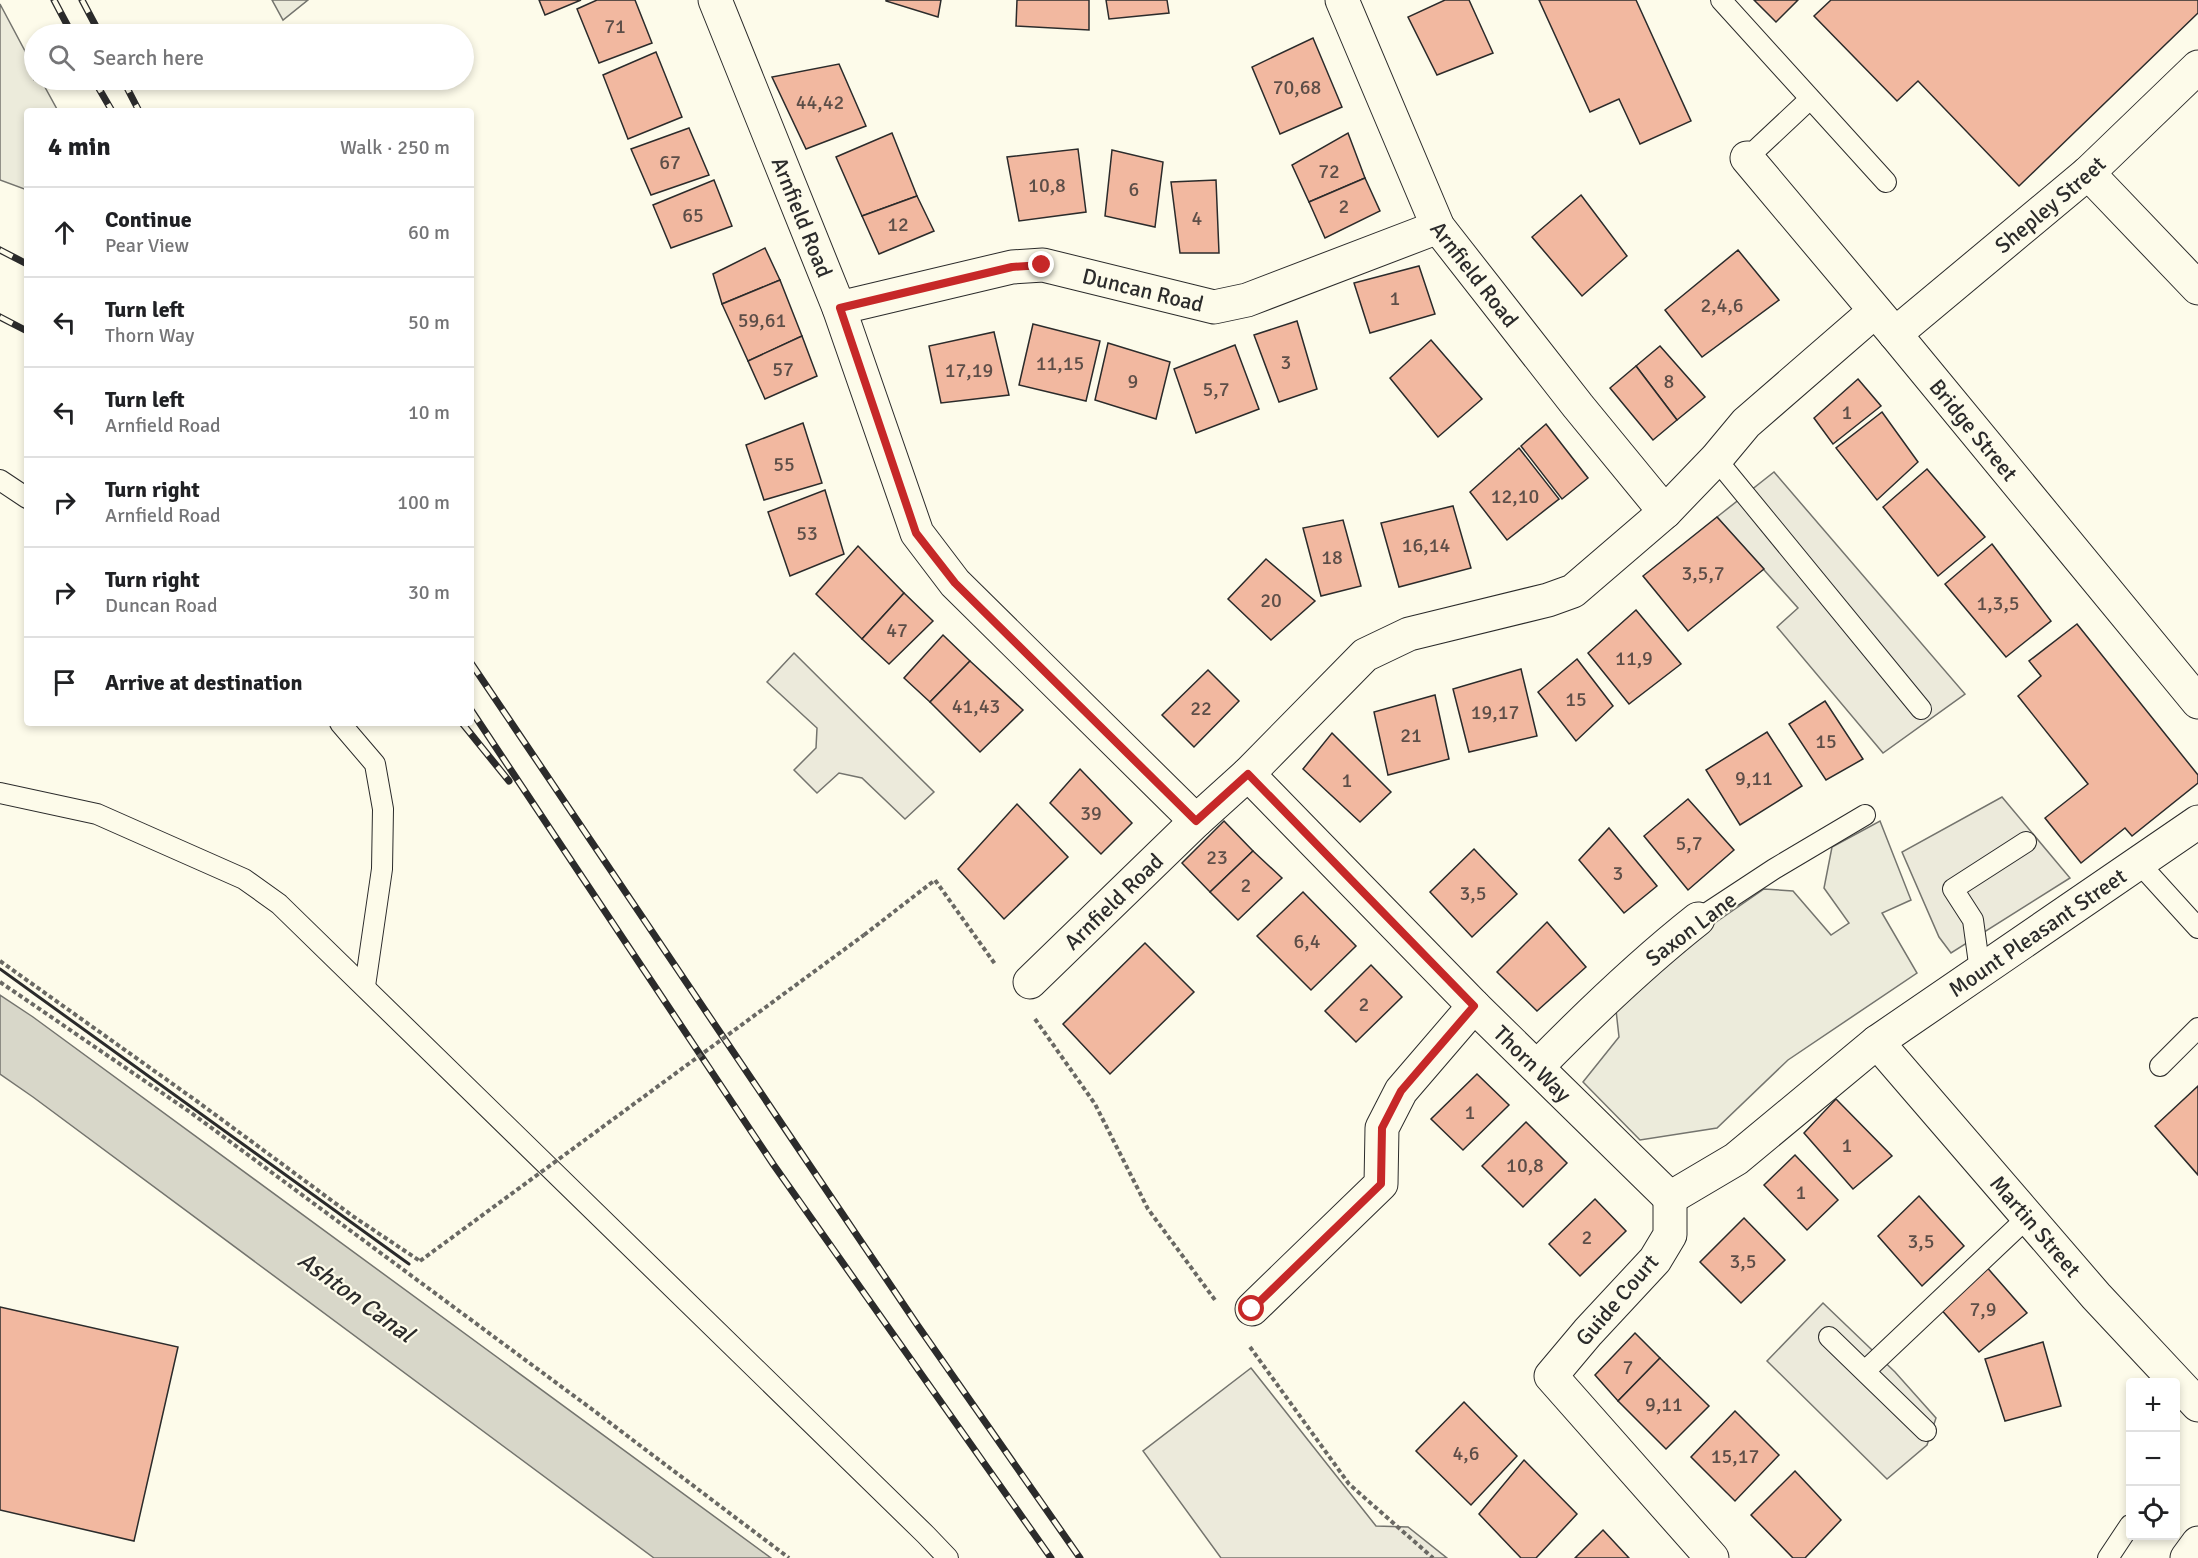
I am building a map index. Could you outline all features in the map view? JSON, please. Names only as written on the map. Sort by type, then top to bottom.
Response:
[{"type":"main road","name":"Arnfield Road","points":[[715,0],[840,308],[916,533],[955,583],[1196,821]]},
{"type":"main road","name":"Arnfield Road","points":[[1342,0],[1438,227],[1578,406],[1665,512]]},
{"type":"main road","name":"Shepley Street","points":[[1885,322],[2088,174],[2195,77]]},
{"type":"main road","name":"Bridge Street","points":[[1747,158],[2198,702]]},
{"type":"main road","points":[[2088,174],[2198,288]]},
{"type":"main road","name":"Duncan Road","points":[[840,308],[1012,267],[1042,265],[1214,307],[1247,300],[1438,227]]},
{"type":"main road","name":"Arnfield Road","points":[[1030,997],[1196,821],[1248,774],[1365,655],[1409,633],[1548,600],[1573,591],[1665,512],[1716,459],[1746,423],[1885,322]]},
{"type":"main road","name":"Thorn Way","points":[[1248,774],[1474,1006],[1670,1198]]},
{"type":"main road","name":"Mount Pleasant Street","points":[[1877,1042],[2198,822]]},
{"type":"main road","name":"Saxon Lane","points":[[1537,1067],[1594,1009],[1666,944],[1698,919]]},
{"type":"main road","points":[[1236,1308],[1381,1184],[1382,1128],[1401,1091],[1474,1006]]},
{"type":"main road","points":[[1670,1198],[1736,1159],[1877,1042]]},
{"type":"main road","name":"Martin Street","points":[[1877,1042],[2167,1378]]},
{"type":"main road","name":"Guide Court","points":[[1670,1198],[1670,1235],[1655,1260],[1588,1332],[1551,1376],[1712,1558]]},
{"type":"main road","name":"Martin Street","points":[[2180,1389],[2198,1405]]},
{"type":"main road","points":[[2187,1558],[2198,1543]]},
{"type":"lane","points":[[1721,0],[1886,182]]},
{"type":"lane","points":[[1747,158],[1810,99]]},
{"type":"lane","points":[[1716,459],[1921,709]]},
{"type":"lane","points":[[0,480],[24,496]]},
{"type":"lane","points":[[343,726],[375,764],[383,809],[382,869],[365,986]]},
{"type":"lane","points":[[0,794],[97,813],[244,879],[279,904],[948,1558]]},
{"type":"lane","name":"Saxon Lane","points":[[1698,919],[1774,869],[1865,815]]},
{"type":"lane","points":[[1980,971],[1973,920],[1953,889],[2026,842]]},
{"type":"lane","points":[[2138,862],[2198,928]]},
{"type":"lane","points":[[2160,1066],[2198,1028]]},
{"type":"lane","points":[[1865,1371],[2028,1217]]},
{"type":"lane","points":[[1829,1337],[1926,1431]]},
{"type":"lane","points":[[2108,1558],[2126,1531]]},
{"type":"path","points":[[0,961],[354,1217],[420,1261],[935,880],[997,966]]},
{"type":"path","points":[[0,982],[190,1112],[789,1558]]},
{"type":"path","points":[[1030,997],[1095,1104],[1148,1209],[1236,1308]]},
{"type":"path","points":[[1246,1342],[1349,1484],[1433,1558]]},
{"type":"shaded area","points":[[272,0],[308,0],[283,20]]},
{"type":"shaded area","points":[[0,4],[24,49],[24,90],[46,90],[56,108],[24,108],[24,189],[0,180]]},
{"type":"shaded area","points":[[1774,472],[1965,694],[1883,753],[1777,627],[1798,608],[1717,517]]},
{"type":"shaded area","points":[[794,653],[934,792],[905,819],[862,778],[839,773],[817,793],[794,770],[816,748],[817,728],[767,682]]},
{"type":"shaded area","points":[[2002,797],[2070,878],[1951,953],[1939,937],[1902,852]]},
{"type":"shaded area","points":[[1880,821],[1911,900],[1882,913],[1917,973],[1788,1060],[1717,1128],[1640,1140],[1583,1082],[1619,1037],[1616,1010],[1680,947],[1764,889],[1793,891],[1831,935],[1849,923],[1824,888],[1832,847]]},
{"type":"shaded area","points":[[1823,1303],[1895,1372],[1936,1418],[1927,1445],[1887,1479],[1767,1361]]},
{"type":"shaded area","points":[[1251,1368],[1376,1526],[1408,1527],[1447,1558],[1221,1558],[1143,1451]]},
{"type":"water","name":"Ashton Canal","points":[[0,995],[771,1558],[654,1558],[0,1074]]},
{"type":"building","points":[[539,0],[581,0],[545,15]]},
{"type":"building","points":[[597,0],[635,0],[652,43],[599,63],[577,9]]},
{"type":"building","points":[[886,0],[941,0],[938,17]]},
{"type":"building","points":[[1017,0],[1089,0],[1089,30],[1016,26]]},
{"type":"building","points":[[1106,0],[1167,0],[1169,13],[1109,19]]},
{"type":"building","points":[[1445,0],[1469,0],[1493,53],[1437,75],[1408,17]]},
{"type":"building","points":[[1539,0],[1636,0],[1691,121],[1640,144],[1619,99],[1590,112]]},
{"type":"building","points":[[1754,0],[1798,0],[1776,22]]},
{"type":"building","points":[[1831,0],[2198,0],[2198,13],[2019,186],[1918,81],[1897,101],[1814,16]]},
{"type":"building","points":[[1313,38],[1342,107],[1280,134],[1252,67]]},
{"type":"building","points":[[656,52],[682,117],[628,139],[603,75]]},
{"type":"building","points":[[839,64],[866,126],[806,149],[772,77]]},
{"type":"building","points":[[689,128],[709,175],[651,195],[631,149]]},
{"type":"building","points":[[892,133],[917,196],[862,216],[836,157]]},
{"type":"building","points":[[1348,133],[1365,178],[1309,202],[1292,165]]},
{"type":"building","points":[[1078,149],[1086,212],[1019,221],[1007,157]]},
{"type":"building","points":[[1112,150],[1163,162],[1155,227],[1105,216]]},
{"type":"building","points":[[1365,178],[1380,211],[1325,238],[1309,202]]},
{"type":"building","points":[[714,180],[732,226],[671,248],[653,205]]},
{"type":"building","points":[[1216,180],[1219,253],[1180,253],[1171,182]]},
{"type":"building","points":[[1581,195],[1627,256],[1582,296],[1532,237]]},
{"type":"building","points":[[917,196],[934,231],[879,254],[862,216]]},
{"type":"building","points":[[765,248],[780,280],[722,304],[713,274]]},
{"type":"building","points":[[1738,250],[1779,300],[1702,357],[1665,310]]},
{"type":"building","points":[[1419,266],[1435,314],[1370,333],[1354,283]]},
{"type":"building","points":[[780,280],[802,336],[748,361],[722,304]]},
{"type":"building","points":[[1297,321],[1317,389],[1279,402],[1254,335]]},
{"type":"building","points":[[1033,324],[1100,341],[1086,401],[1019,385]]},
{"type":"building","points":[[994,332],[1009,395],[941,403],[929,346]]},
{"type":"building","points":[[802,336],[817,376],[765,399],[748,361]]},
{"type":"building","points":[[1431,340],[1482,399],[1438,437],[1390,378]]},
{"type":"building","points":[[1108,343],[1170,362],[1156,419],[1095,400]]},
{"type":"building","points":[[1235,345],[1259,409],[1196,433],[1174,369]]},
{"type":"building","points":[[1660,346],[1705,397],[1677,420],[1636,366]]},
{"type":"building","points":[[1636,366],[1677,420],[1653,440],[1610,388]]},
{"type":"building","points":[[1858,379],[1881,406],[1833,444],[1814,418]]},
{"type":"building","points":[[1882,412],[1918,462],[1877,500],[1836,448]]},
{"type":"building","points":[[803,423],[822,483],[764,500],[746,445]]},
{"type":"building","points":[[1546,424],[1588,478],[1562,499],[1521,446]]},
{"type":"building","points":[[1519,448],[1559,499],[1507,540],[1470,492]]},
{"type":"building","points":[[1927,469],[1985,537],[1938,576],[1883,507]]},
{"type":"building","points":[[825,490],[844,554],[790,576],[768,512]]},
{"type":"building","points":[[1453,506],[1471,568],[1399,587],[1381,523]]},
{"type":"building","points":[[1717,517],[1764,569],[1688,631],[1643,576]]},
{"type":"building","points":[[1343,520],[1361,586],[1321,596],[1303,528]]},
{"type":"building","points":[[1992,544],[2051,621],[2006,657],[1945,584]]},
{"type":"building","points":[[858,546],[904,593],[862,639],[816,594]]},
{"type":"building","points":[[1266,559],[1315,601],[1271,640],[1228,599]]},
{"type":"building","points":[[904,593],[933,621],[889,664],[862,639]]},
{"type":"building","points":[[1636,610],[1681,664],[1629,704],[1588,653]]},
{"type":"building","points":[[2077,624],[2198,775],[2198,783],[2132,836],[2125,828],[2081,863],[2045,818],[2088,784],[2018,696],[2041,676],[2029,661]]},
{"type":"building","points":[[943,635],[970,661],[930,702],[904,678]]},
{"type":"building","points":[[1577,659],[1613,706],[1576,741],[1538,692]]},
{"type":"building","points":[[970,661],[1023,710],[980,752],[930,702]]},
{"type":"building","points":[[1521,669],[1537,736],[1469,752],[1453,689]]},
{"type":"building","points":[[1208,670],[1239,701],[1194,747],[1162,715]]},
{"type":"building","points":[[1435,695],[1449,759],[1388,775],[1374,712]]},
{"type":"building","points":[[1825,701],[1863,759],[1826,780],[1789,724]]},
{"type":"building","points":[[1767,732],[1802,786],[1740,825],[1706,770]]},
{"type":"building","points":[[1332,733],[1391,792],[1360,822],[1303,769]]},
{"type":"building","points":[[1080,769],[1132,823],[1101,854],[1050,803]]},
{"type":"building","points":[[1688,799],[1734,850],[1688,890],[1644,836]]},
{"type":"building","points":[[1017,804],[1068,857],[1004,919],[958,869]]},
{"type":"building","points":[[1224,821],[1253,851],[1210,892],[1182,863]]},
{"type":"building","points":[[1609,828],[1657,886],[1624,913],[1579,860]]},
{"type":"building","points":[[1474,849],[1517,894],[1472,937],[1430,892]]},
{"type":"building","points":[[1253,851],[1282,878],[1238,920],[1210,892]]},
{"type":"building","points":[[1303,892],[1356,946],[1311,990],[1257,936]]},
{"type":"building","points":[[1547,922],[1586,967],[1537,1011],[1497,972]]},
{"type":"building","points":[[1145,943],[1194,992],[1110,1074],[1063,1024]]},
{"type":"building","points":[[1371,965],[1402,997],[1356,1042],[1325,1011]]},
{"type":"building","points":[[1477,1074],[1509,1105],[1463,1150],[1431,1119]]},
{"type":"building","points":[[2198,1086],[2198,1175],[2155,1126]]},
{"type":"building","points":[[1836,1099],[1892,1156],[1853,1189],[1804,1133]]},
{"type":"building","points":[[1526,1122],[1567,1163],[1523,1207],[1482,1166]]},
{"type":"building","points":[[1795,1155],[1838,1200],[1807,1230],[1764,1185]]},
{"type":"building","points":[[1919,1196],[1964,1246],[1922,1286],[1878,1236]]},
{"type":"building","points":[[1595,1199],[1626,1231],[1580,1276],[1549,1244]]},
{"type":"building","points":[[1744,1218],[1785,1260],[1741,1303],[1700,1262]]},
{"type":"building","points":[[1984,1264],[2027,1313],[1979,1352],[1938,1306]]},
{"type":"building","points":[[0,1307],[178,1347],[134,1541],[0,1510]]},
{"type":"building","points":[[1635,1333],[1660,1358],[1618,1401],[1595,1375]]},
{"type":"building","points":[[2043,1342],[2061,1406],[2005,1421],[1985,1359]]},
{"type":"building","points":[[1660,1358],[1709,1406],[1666,1449],[1618,1401]]},
{"type":"building","points":[[1464,1402],[1517,1456],[1471,1505],[1416,1451]]},
{"type":"building","points":[[1735,1411],[1779,1455],[1735,1501],[1691,1457]]},
{"type":"building","points":[[1524,1460],[1577,1514],[1536,1558],[1521,1558],[1479,1514]]},
{"type":"building","points":[[1795,1471],[1841,1520],[1805,1558],[1793,1558],[1751,1515]]},
{"type":"building","points":[[1603,1530],[1629,1558],[1575,1558]]},
{"type":"railway","points":[[54,0],[67,24]]},
{"type":"railway","points":[[82,0],[95,24]]},
{"type":"railway","points":[[100,90],[110,108]]},
{"type":"railway","points":[[128,90],[137,108]]},
{"type":"railway","points":[[0,250],[24,262]]},
{"type":"railway","points":[[0,317],[24,329]]},
{"type":"railway","points":[[474,667],[918,1326],[1080,1558]]},
{"type":"railway","points":[[474,715],[773,1164],[1051,1558]]},
{"type":"railway","points":[[464,726],[509,781]]},
{"type":"wall","points":[[0,969],[409,1264]]},
{"type":"route","points":[[1042,265],[1012,267],[840,308],[916,533],[955,583],[1196,821],[1248,774],[1474,1006],[1401,1091],[1382,1128],[1381,1184],[1252,1309]]}]
